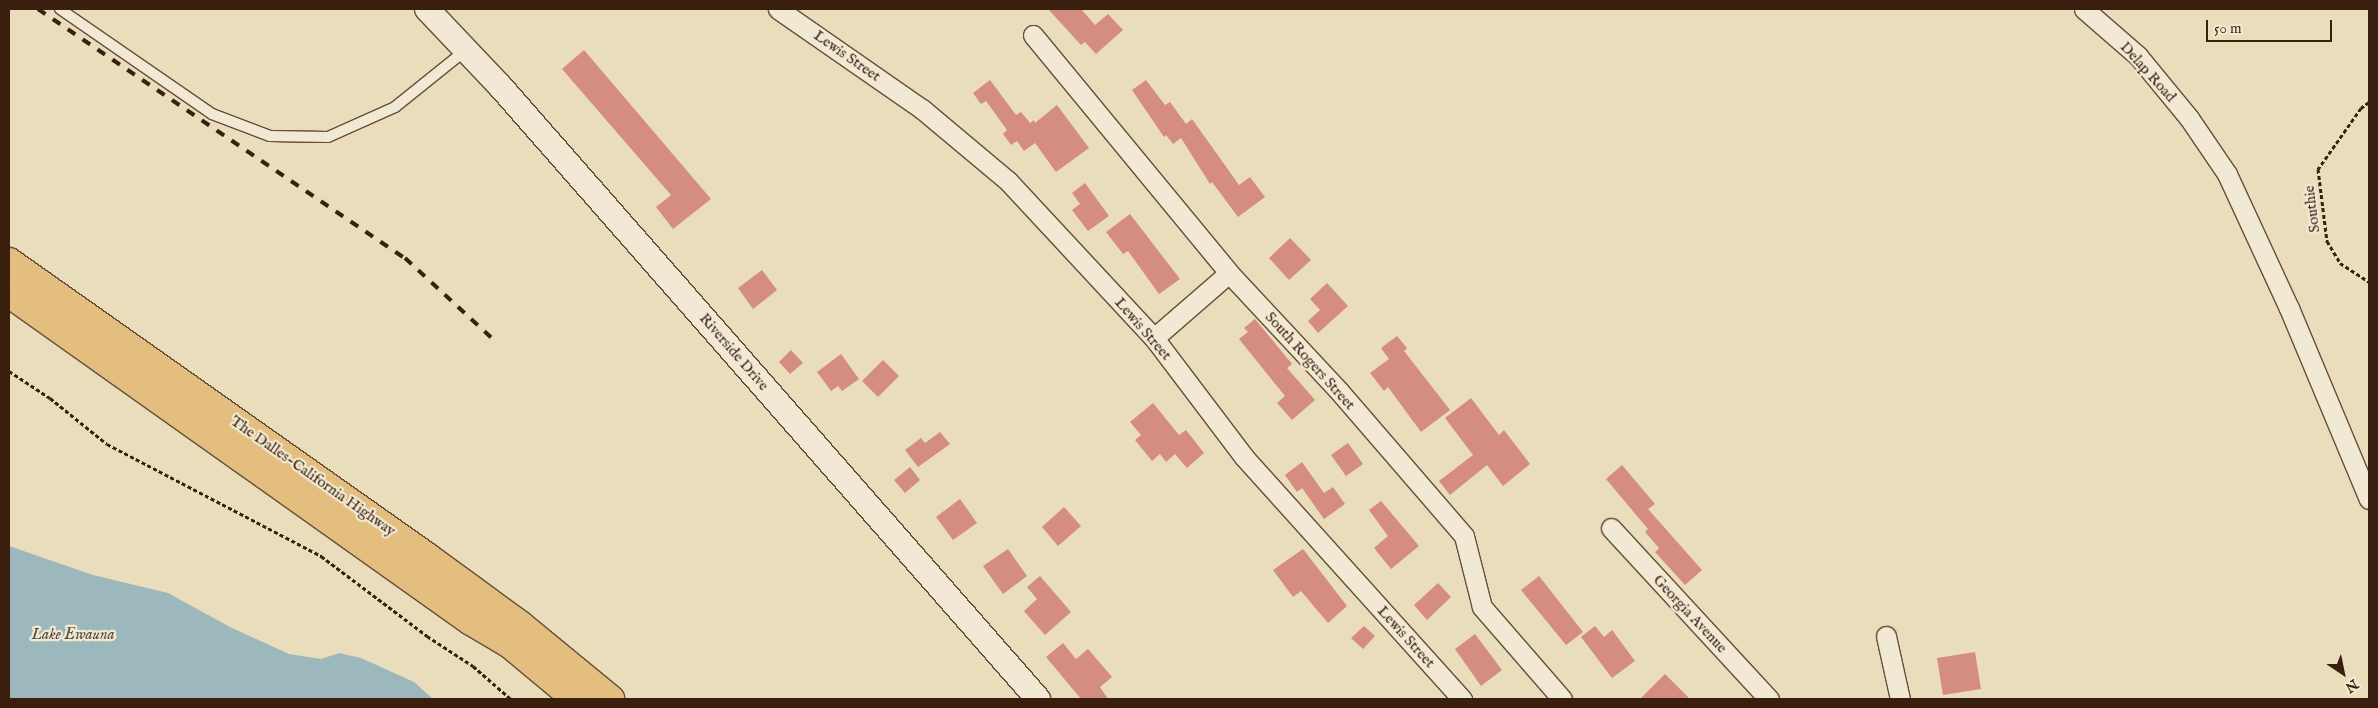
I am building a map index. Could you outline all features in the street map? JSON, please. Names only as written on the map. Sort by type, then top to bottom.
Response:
[{"type":"highway","name":"The Dalles-California Highway","points":[[9,262],[427,556],[520,626],[610,699]]},
{"type":"highway","name":"The Dalles-California Highway","points":[[9,293],[471,621],[510,644],[576,699]]},
{"type":"highway","points":[[471,621],[502,652],[560,699]]},
{"type":"street","name":"Riverside Drive","points":[[427,9],[466,50],[1038,699]]},
{"type":"street","name":"Lewis Street","points":[[778,9],[922,108],[1008,181],[1154,338],[1244,457],[1462,699]]},
{"type":"street","name":"Delap Road","points":[[2084,9],[2138,56],[2188,118],[2227,174],[2289,308],[2369,499]]},
{"type":"street","name":"South Rogers Street","points":[[1033,35],[1229,273],[1339,391],[1464,536],[1482,607],[1562,699]]},
{"type":"street","points":[[1154,338],[1229,273]]},
{"type":"street","name":"Georgia Avenue","points":[[1611,528],[1769,699]]},
{"type":"street","points":[[1886,636],[1900,699]]},
{"type":"lane","points":[[60,9],[212,114],[270,136],[328,137],[395,107],[466,50]]},
{"type":"path","name":"Southie","points":[[2369,102],[2361,108],[2318,169],[2327,241],[2340,263],[2369,282]]},
{"type":"path","points":[[9,370],[50,398],[107,444],[322,556],[427,636],[473,666],[511,699]]},
{"type":"water","name":"Lake Ewauna","points":[[9,546],[93,575],[168,593],[230,627],[289,654],[321,659],[339,653],[361,658],[414,682],[433,699],[9,699]]},
{"type":"building","points":[[1048,9],[1081,9],[1095,25],[1108,14],[1123,30],[1096,54],[1085,42],[1081,45]]},
{"type":"building","points":[[584,50],[711,199],[673,229],[656,207],[671,195],[562,69]]},
{"type":"building","points":[[990,80],[1016,115],[1021,112],[1030,123],[1034,120],[1035,123],[1057,105],[1089,148],[1056,172],[1035,143],[1024,151],[1017,141],[1011,145],[1003,134],[1007,130],[986,101],[981,104],[973,93]]},
{"type":"building","points":[[1146,80],[1165,105],[1170,102],[1186,124],[1192,119],[1239,185],[1250,177],[1265,197],[1238,217],[1212,182],[1210,184],[1181,138],[1173,144],[1166,135],[1164,137],[1132,90]]},
{"type":"building","points":[[1085,183],[1109,216],[1088,231],[1072,210],[1080,204],[1072,193]]},
{"type":"building","points":[[1130,214],[1180,279],[1159,294],[1128,251],[1123,254],[1106,232]]},
{"type":"building","points":[[1290,238],[1311,260],[1289,280],[1269,258]]},
{"type":"building","points":[[762,270],[777,290],[753,309],[738,288]]},
{"type":"building","points":[[1327,283],[1348,306],[1318,333],[1308,321],[1320,310],[1310,299]]},
{"type":"building","points":[[1255,319],[1292,364],[1287,368],[1315,400],[1292,420],[1277,403],[1285,396],[1239,339],[1248,332],[1244,328]]},
{"type":"building","points":[[1397,336],[1407,348],[1404,351],[1450,410],[1421,432],[1388,387],[1384,391],[1370,373],[1389,359],[1381,348]]},
{"type":"building","points":[[791,350],[803,363],[790,374],[779,362]]},
{"type":"building","points":[[841,354],[859,379],[842,391],[838,386],[831,391],[817,372]]},
{"type":"building","points":[[883,360],[899,376],[878,397],[862,381]]},
{"type":"building","points":[[1471,398],[1499,435],[1504,430],[1530,464],[1503,486],[1487,465],[1450,495],[1439,481],[1473,455],[1445,418]]},
{"type":"building","points":[[1153,403],[1179,435],[1186,430],[1204,453],[1187,468],[1175,454],[1166,462],[1160,454],[1152,461],[1135,440],[1141,435],[1130,422]]},
{"type":"building","points":[[940,432],[950,444],[918,467],[905,450],[921,438],[925,443]]},
{"type":"building","points":[[1348,443],[1363,464],[1346,476],[1331,455]]},
{"type":"building","points":[[1302,462],[1324,493],[1333,487],[1345,504],[1324,519],[1302,488],[1297,492],[1285,475]]},
{"type":"building","points":[[1622,465],[1655,504],[1648,509],[1702,570],[1685,585],[1655,552],[1659,548],[1645,532],[1648,529],[1606,479]]},
{"type":"building","points":[[910,467],[920,480],[905,493],[894,480]]},
{"type":"building","points":[[960,499],[977,523],[953,540],[936,517]]},
{"type":"building","points":[[1381,501],[1419,546],[1391,569],[1374,548],[1388,536],[1369,510]]},
{"type":"building","points":[[1064,507],[1081,526],[1058,546],[1042,527]]},
{"type":"building","points":[[1008,549],[1027,576],[1003,594],[983,566]]},
{"type":"building","points":[[1303,549],[1347,606],[1328,623],[1301,591],[1293,597],[1273,570]]},
{"type":"building","points":[[1040,576],[1071,612],[1045,635],[1024,611],[1037,599],[1027,587]]},
{"type":"building","points":[[1539,576],[1583,632],[1566,645],[1521,590]]},
{"type":"building","points":[[1438,583],[1451,597],[1427,620],[1414,605]]},
{"type":"building","points":[[1364,626],[1375,636],[1363,649],[1351,638]]},
{"type":"building","points":[[1595,626],[1604,637],[1612,630],[1635,661],[1612,678],[1581,637]]},
{"type":"building","points":[[1475,634],[1502,670],[1481,686],[1455,649]]},
{"type":"building","points":[[1063,643],[1076,659],[1088,649],[1112,677],[1100,687],[1108,699],[1081,699],[1046,657]]},
{"type":"building","points":[[1975,652],[1981,689],[1943,695],[1937,658]]},
{"type":"building","points":[[1665,674],[1690,699],[1640,699]]},
{"type":"railway","points":[[38,9],[405,258],[497,343]]}]
